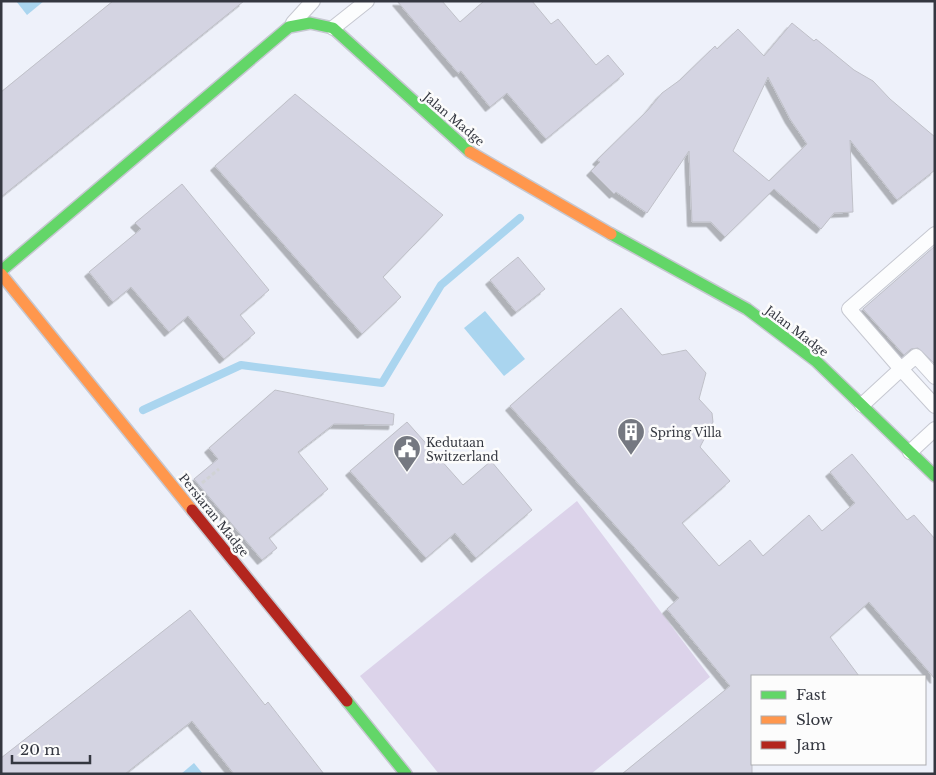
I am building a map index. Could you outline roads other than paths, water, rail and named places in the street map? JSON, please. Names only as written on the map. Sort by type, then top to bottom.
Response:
[{"type":"street","name":"Jalan Madge","points":[[289,27],[310,22],[333,28],[466,150],[549,200],[747,309],[816,360],[935,476]]},
{"type":"street","points":[[1,272],[289,27]]},
{"type":"street","name":"Persiaran Madge","points":[[1,272],[406,774]]},
{"type":"lane","points":[[289,27],[314,1]]},
{"type":"lane","points":[[333,28],[367,1]]},
{"type":"lane","points":[[935,234],[849,309],[935,406]]},
{"type":"lane","points":[[862,406],[916,356],[935,377]]},
{"type":"lane","points":[[910,452],[935,429]]},
{"type":"water","points":[[16,1],[44,1],[27,15]]},
{"type":"water","points":[[485,311],[525,359],[504,376],[464,328]]},
{"type":"water","points":[[194,763],[203,774],[181,774]]},
{"type":"waterway","points":[[143,410],[241,365],[382,383],[441,285],[520,218]]},
{"type":"place","name":"Spring Villa","points":[[631,456]]},
{"type":"place","name":"Kedutaan Switzerland","points":[[407,473]]}]
